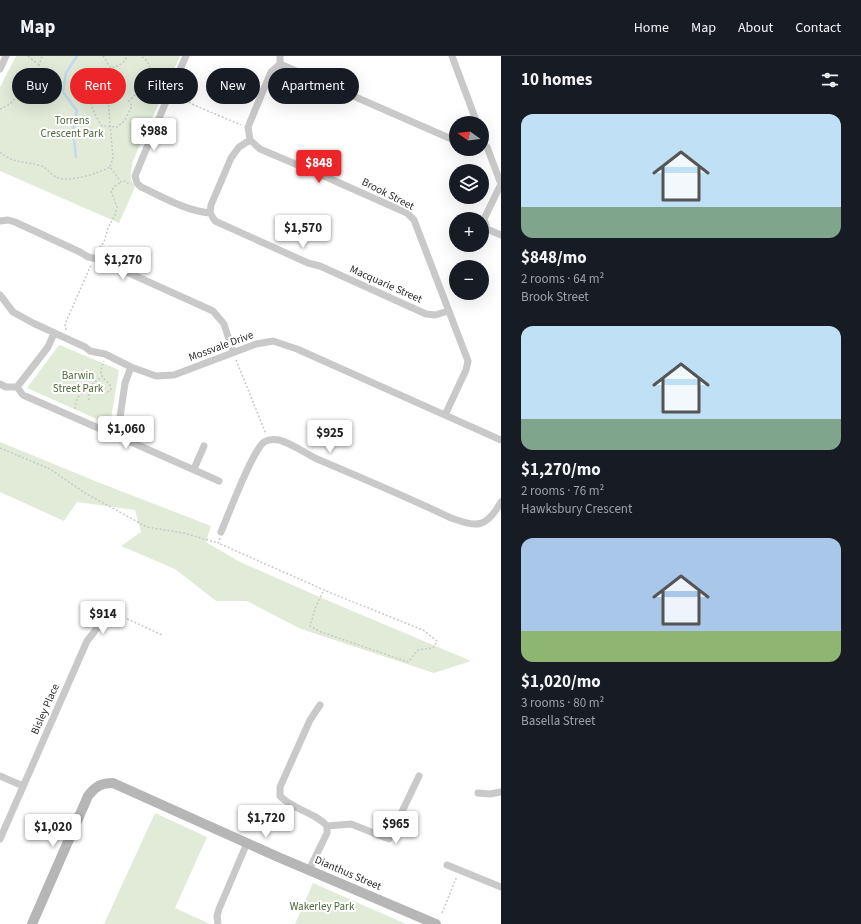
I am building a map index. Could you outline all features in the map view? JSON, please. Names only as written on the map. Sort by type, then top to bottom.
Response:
[{"type":"street","points":[[0,69],[6,56]]},
{"type":"street","points":[[181,68],[186,56]]},
{"type":"street","points":[[165,104],[136,170],[135,176],[137,183],[141,187],[187,208],[210,213],[211,205],[229,164],[239,147],[250,140],[248,127],[271,72],[280,64],[280,56]]},
{"type":"street","points":[[452,56],[474,116]]},
{"type":"street","points":[[280,64],[449,138]]},
{"type":"street","name":"Brook Street","points":[[250,140],[260,149],[326,176],[402,211],[414,220],[468,362],[466,370],[445,415]]},
{"type":"street","points":[[489,152],[501,184],[484,219],[487,229],[501,235]]},
{"type":"street","name":"Macquarie Street","points":[[210,213],[215,221],[426,314],[435,315],[448,311]]},
{"type":"street","points":[[0,221],[8,220],[15,222],[88,257],[102,260],[213,311],[224,324],[233,352]]},
{"type":"street","name":"Mossvale Drive","points":[[0,295],[13,312],[32,323],[85,347],[90,351],[106,354],[131,367],[156,376],[174,375],[256,344],[273,341],[297,349],[501,440]]},
{"type":"street","points":[[0,384],[6,387],[17,386],[48,347],[54,333]]},
{"type":"street","points":[[131,367],[125,383],[118,430],[122,438],[219,481]]},
{"type":"street","points":[[17,386],[23,395],[105,431],[118,430]]},
{"type":"street","points":[[222,532],[256,454],[266,441],[272,439],[280,440],[316,458],[451,518],[471,525],[485,522],[495,512],[501,502]]},
{"type":"street","points":[[194,469],[204,446]]},
{"type":"street","name":"Bisley Place","points":[[0,839],[87,641],[105,618]]},
{"type":"street","points":[[309,870],[327,833],[327,826],[322,820],[286,803],[280,796],[280,787],[310,720],[320,705]]},
{"type":"street","points":[[0,776],[23,786]]},
{"type":"street","points":[[327,826],[351,824],[389,839],[419,776]]},
{"type":"street","name":"Dianthus Street","points":[[32,924],[88,796],[96,786],[105,783],[113,783],[247,843],[436,924]]},
{"type":"street","points":[[478,793],[490,794],[501,792]]},
{"type":"street","points":[[218,924],[216,916],[247,843]]},
{"type":"street","points":[[447,865],[501,887]]},
{"type":"path","points":[[28,56],[39,65]]},
{"type":"path","points":[[0,109],[10,104],[18,95],[29,87],[35,78],[42,56]]},
{"type":"path","points":[[103,56],[111,68]]},
{"type":"path","points":[[115,68],[125,62],[127,56]]},
{"type":"path","points":[[90,104],[92,110],[102,126],[117,127],[125,120],[132,106],[129,101],[147,83],[148,74],[151,73],[151,66],[141,56]]},
{"type":"path","points":[[0,152],[19,162],[41,165],[57,178],[64,180],[102,172],[110,167],[113,158],[108,104]]},
{"type":"path","points":[[192,104],[242,126],[248,127]]},
{"type":"path","points":[[110,167],[121,182]]},
{"type":"path","points":[[95,254],[104,242],[108,228],[115,215],[117,207],[111,191],[121,182],[125,181],[132,186],[137,183]]},
{"type":"path","points":[[66,334],[65,324],[93,260]]},
{"type":"path","points":[[233,352],[266,434]]},
{"type":"path","points":[[74,417],[79,396],[84,391],[89,390],[106,393],[110,390],[110,385],[102,377],[101,372],[104,361]]},
{"type":"path","points":[[89,400],[89,390],[92,385],[102,377]]},
{"type":"path","points":[[0,448],[50,469],[85,493],[147,527],[184,533],[218,543],[324,590],[423,630],[437,641],[433,648],[418,650],[408,662],[321,632],[310,626],[316,606],[324,590]]},
{"type":"path","points":[[218,543],[222,532]]},
{"type":"path","points":[[105,618],[119,615],[162,635]]},
{"type":"path","points":[[442,913],[460,870]]},
{"type":"green space","name":"Torrens Crescent Park","points":[[16,56],[180,56],[175,68],[134,68],[134,104],[159,104],[133,161],[131,181],[135,187],[119,223],[0,171],[0,87]]},
{"type":"green space","name":"Barwin Street Park","points":[[59,345],[119,370],[110,425],[27,388]]},
{"type":"green space","points":[[0,442],[211,526],[206,542],[238,561],[471,661],[434,673],[301,629],[247,601],[216,601],[175,569],[121,546],[141,532],[135,510],[77,502],[64,521],[0,492]]},
{"type":"green space","points":[[155,813],[207,837],[175,908],[210,924],[104,924]]},
{"type":"green space","name":"Wakerley Park","points":[[313,883],[406,924],[295,924]]},
{"type":"waterway","points":[[76,157],[73,131],[77,111],[63,92],[66,73],[77,56]]}]
